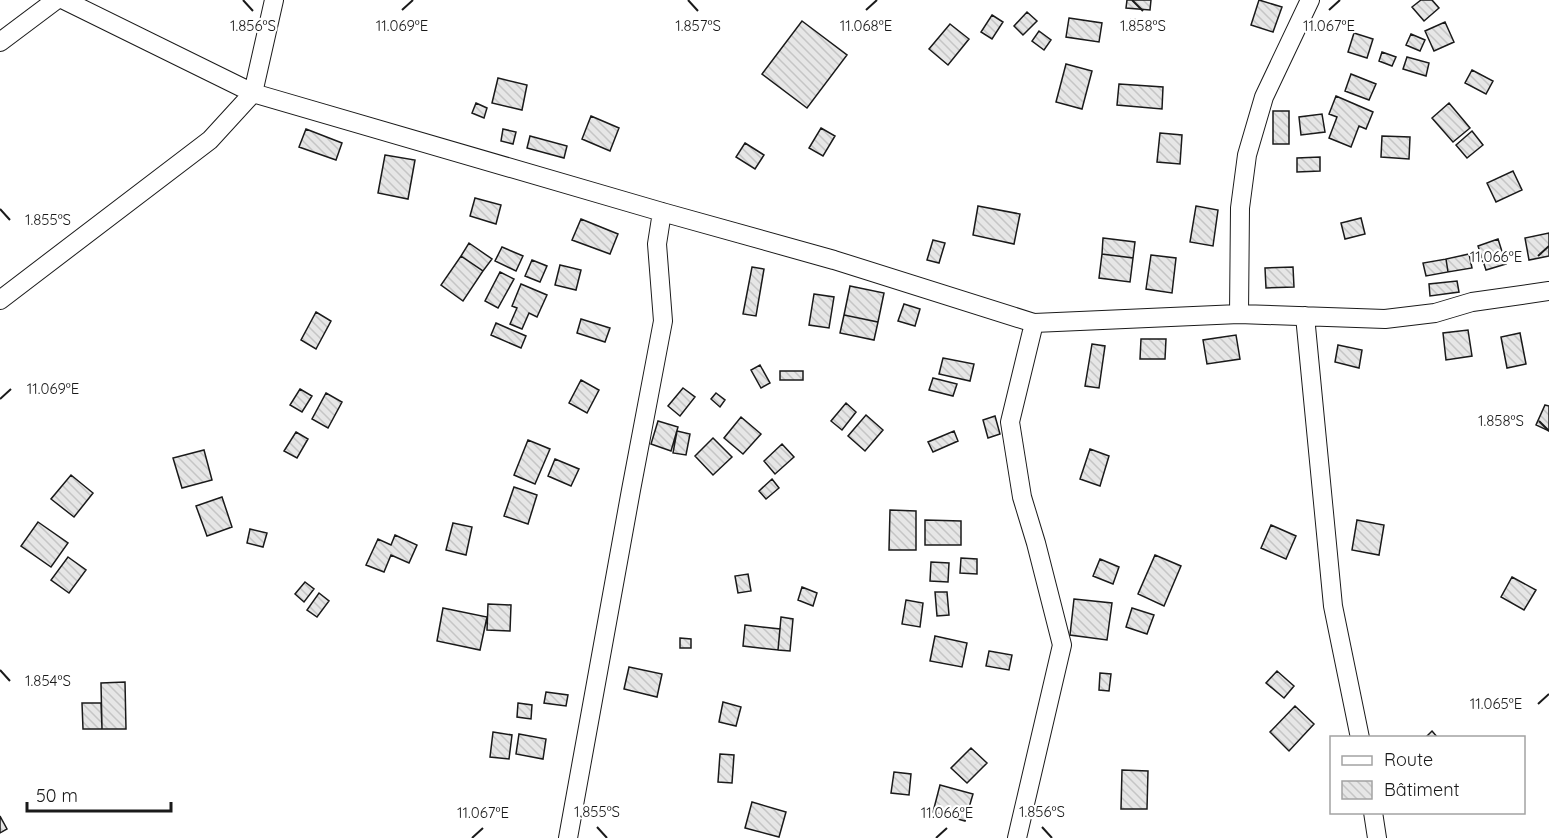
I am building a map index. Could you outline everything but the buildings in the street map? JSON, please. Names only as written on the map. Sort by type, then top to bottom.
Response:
[{"type":"street","points":[[0,42],[56,0]]},
{"type":"street","points":[[64,0],[253,93],[834,260],[1034,323],[1239,314],[1385,319],[1435,313],[1472,302],[1549,291]]},
{"type":"street","points":[[0,300],[210,140],[253,93],[274,0]]},
{"type":"street","points":[[1239,314],[1240,208],[1247,155],[1264,97],[1310,0]]},
{"type":"street","points":[[568,838],[663,321],[657,244],[662,212]]},
{"type":"street","points":[[1305,316],[1333,606],[1360,736]]},
{"type":"street","points":[[1017,838],[1062,645],[1022,496],[1010,422],[1034,323]]},
{"type":"street","points":[[1373,814],[1377,838]]}]
